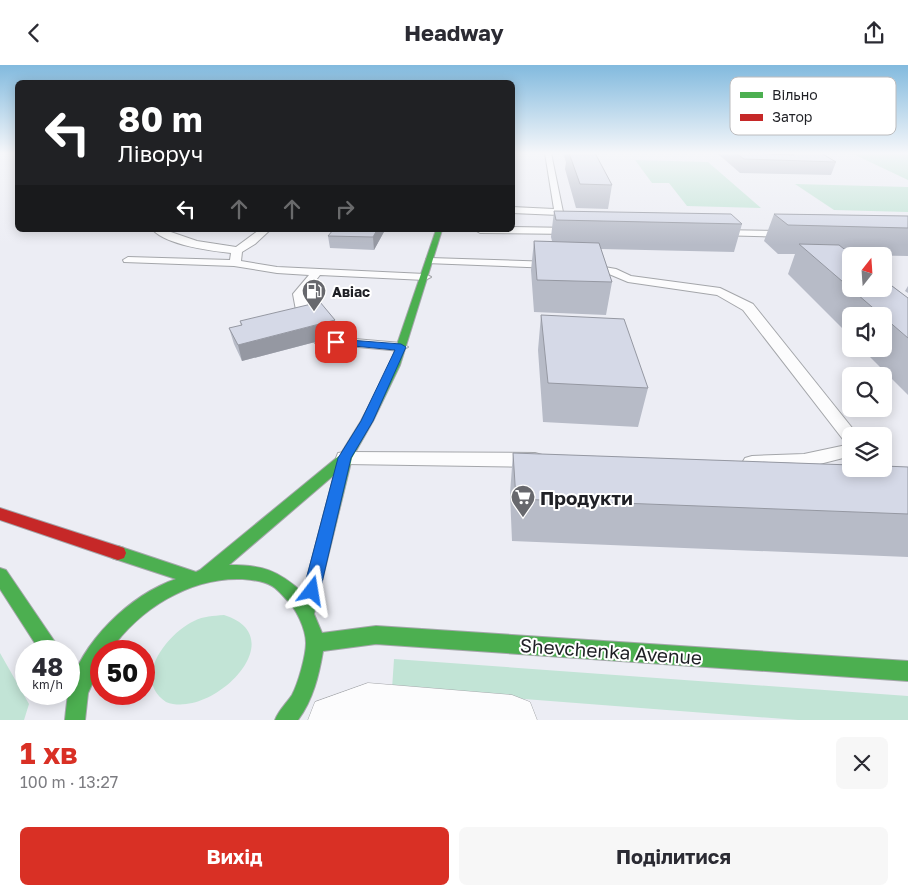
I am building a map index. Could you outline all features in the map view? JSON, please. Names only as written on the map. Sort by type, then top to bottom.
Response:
[{"type":"main road","points":[[307,610],[345,458],[367,421],[401,347],[438,232]]},
{"type":"main road","points":[[206,575],[345,458]]},
{"type":"main road","points":[[0,514],[194,578]]},
{"type":"main road","points":[[80,689],[97,653],[127,617],[160,593],[194,578],[206,575],[228,571],[259,573],[288,586],[307,610],[315,643],[301,698],[285,720]]},
{"type":"main road","points":[[0,575],[43,640]]},
{"type":"main road","name":"Shevchenka Avenue","points":[[315,643],[376,635],[908,671]]},
{"type":"main road","points":[[75,720],[77,705]]},
{"type":"street","points":[[333,720],[368,708],[512,720]]},
{"type":"lane","points":[[515,210],[559,212],[554,184]]},
{"type":"lane","points":[[515,230],[582,231]]},
{"type":"lane","points":[[161,232],[169,237],[199,245],[237,250],[248,245],[263,232]]},
{"type":"lane","points":[[708,233],[794,234]]},
{"type":"lane","points":[[236,263],[237,250]]},
{"type":"lane","points":[[128,260],[236,263],[243,266],[277,270],[425,277]]},
{"type":"lane","points":[[430,261],[594,267],[612,271],[628,279],[720,292],[748,307],[842,427]]},
{"type":"lane","points":[[305,321],[299,295],[317,272]]},
{"type":"lane","points":[[320,340],[401,347]]},
{"type":"lane","points":[[734,463],[804,461],[842,452]]},
{"type":"lane","points":[[345,458],[552,461]]},
{"type":"green space","points":[[669,184],[733,184],[761,208],[687,206]]},
{"type":"green space","points":[[795,184],[908,187],[908,212],[834,210]]},
{"type":"green space","points":[[224,615],[244,626],[251,640],[249,657],[239,673],[223,688],[204,699],[185,704],[166,702],[155,689],[155,663],[157,657],[174,635],[194,621],[205,617]]},
{"type":"green space","points":[[0,653],[15,679],[15,705],[29,705],[24,720],[0,720]]},
{"type":"green space","points":[[394,659],[908,696],[908,720],[798,720],[392,689]]},
{"type":"building","points":[[580,184],[611,184],[612,185]]},
{"type":"building","points":[[554,211],[731,214],[742,224],[556,220]]},
{"type":"building","points":[[774,214],[908,216],[908,228],[788,225]]},
{"type":"building","points":[[331,232],[376,232],[373,237],[328,236]]},
{"type":"building","points":[[534,241],[599,243],[612,282],[537,280]]},
{"type":"building","points":[[799,244],[839,245],[842,247],[842,281]]},
{"type":"building","points":[[892,286],[908,298],[908,338],[892,324],[892,307],[872,307],[860,297],[892,297]]},
{"type":"building","points":[[320,302],[335,320],[238,345],[229,328],[242,325],[240,321]]},
{"type":"building","points":[[541,315],[624,319],[648,388],[548,383]]},
{"type":"building","points":[[513,453],[842,465],[842,477],[892,477],[892,466],[908,467],[908,514],[516,499]]},
{"type":"traffic: fast","points":[[307,610],[345,458],[367,421],[395,365],[438,232]]},
{"type":"traffic: fast","points":[[206,575],[345,458]]},
{"type":"traffic: fast","points":[[118,553],[194,578]]},
{"type":"traffic: fast","points":[[75,720],[78,693],[86,673],[105,642],[127,617],[148,601],[174,587],[202,577],[230,572],[257,573],[280,582],[299,600],[312,630],[315,647],[304,688],[301,698],[285,720]]},
{"type":"traffic: fast","points":[[0,575],[43,640]]},
{"type":"traffic: fast","points":[[315,643],[376,635],[908,671]]},
{"type":"traffic: jam","points":[[0,514],[118,553]]},
{"type":"place","name":"Авіас","points":[[314,312]]},
{"type":"place","name":"Продукти","points":[[523,518]]},
{"type":"route","points":[[312,591],[345,458],[367,421],[395,365],[401,347],[336,342]]}]
